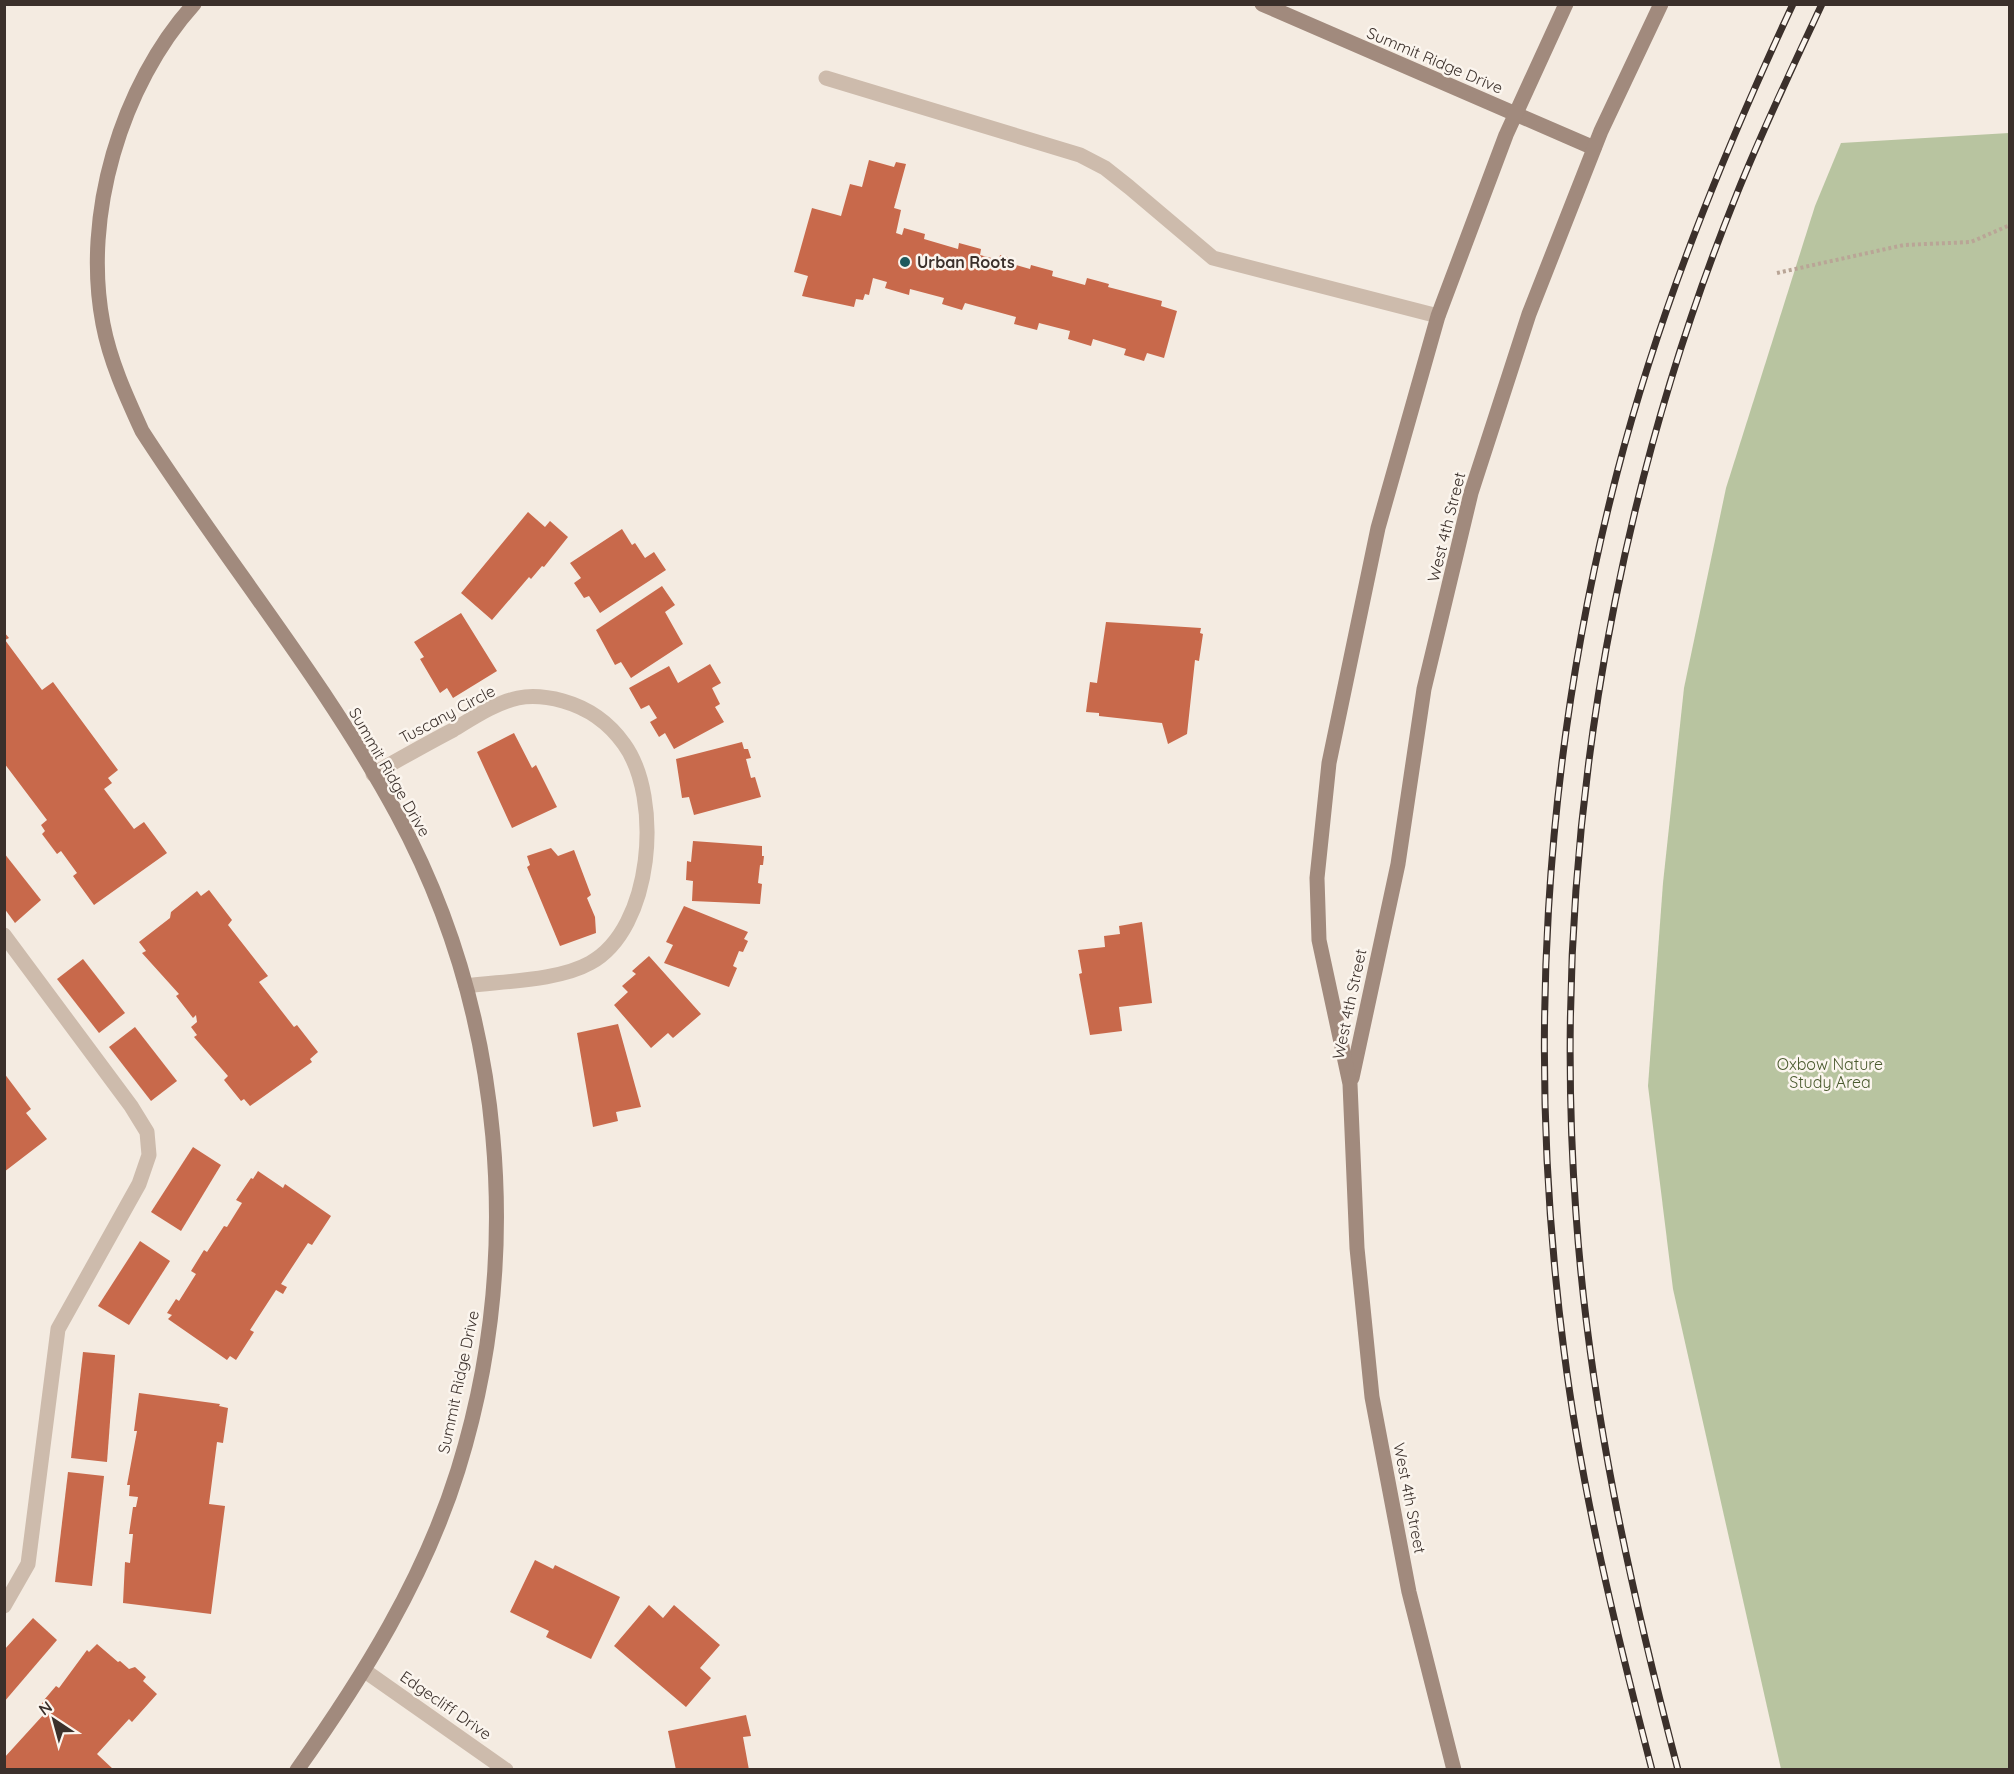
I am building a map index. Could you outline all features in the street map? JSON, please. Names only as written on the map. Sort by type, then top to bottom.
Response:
[{"type":"main road","name":"Summit Ridge Drive","points":[[194,4],[175,26],[139,83],[118,138],[103,198],[98,267],[103,323],[120,383],[142,431],[179,489],[297,656],[373,774],[397,814],[426,872],[466,987],[483,1060],[494,1161],[496,1242],[491,1323],[476,1401],[458,1471],[424,1556],[394,1620],[365,1671],[297,1770]]},
{"type":"main road","name":"Summit Ridge Drive","points":[[1262,4],[1594,148]]},
{"type":"main road","name":"West 4th Street","points":[[1454,1770],[1409,1592],[1372,1397],[1357,1248],[1350,1084],[1319,940],[1317,878],[1329,763],[1378,528],[1438,316],[1516,114],[1566,4]]},
{"type":"main road","name":"West 4th Street","points":[[1350,1084],[1398,864],[1424,689],[1471,493],[1529,314],[1594,148],[1661,4]]},
{"type":"street","points":[[826,78],[1080,155],[1105,168],[1213,258],[1438,316]]},
{"type":"street","name":"Tuscany Circle","points":[[373,774],[488,710],[518,698],[547,696],[578,705],[602,720],[626,746],[640,782],[648,817],[646,862],[637,899],[624,927],[608,948],[591,963],[566,972],[466,987]]},
{"type":"street","points":[[4,935],[131,1106],[147,1132],[148,1155],[139,1184],[58,1329],[28,1564],[4,1606]]},
{"type":"street","name":"Edgecliff Drive","points":[[365,1671],[471,1743],[506,1770]]},
{"type":"path","points":[[1777,273],[1904,245],[1971,242],[2010,225]]},
{"type":"green space","name":"Oxbow Nature Study Area","points":[[2009,133],[2009,1769],[1781,1769],[1673,1289],[1648,1086],[1663,883],[1684,688],[1726,488],[1815,206],[1841,143]]},
{"type":"building","name":"Urban Roots","points":[[869,160],[894,167],[896,162],[906,164],[894,208],[901,210],[896,233],[902,235],[904,228],[925,234],[924,239],[958,249],[959,243],[981,249],[980,255],[999,260],[1000,255],[1014,259],[1012,264],[1030,269],[1031,265],[1053,271],[1052,276],[1085,285],[1087,278],[1109,284],[1108,287],[1162,301],[1161,306],[1177,311],[1164,358],[1147,353],[1144,361],[1124,355],[1126,349],[1093,339],[1091,346],[1068,339],[1070,331],[1039,323],[1037,330],[1014,324],[1016,317],[965,303],[962,310],[942,304],[944,298],[910,289],[909,295],[885,288],[887,282],[873,278],[869,295],[865,294],[863,300],[856,299],[854,307],[802,296],[808,276],[794,272],[812,208],[841,216],[850,184],[862,187]]},
{"type":"building","points":[[528,512],[545,527],[550,521],[568,537],[544,567],[542,566],[531,579],[529,577],[492,620],[461,593]]},
{"type":"building","points":[[622,529],[632,545],[635,543],[645,558],[654,552],[666,570],[600,613],[589,596],[584,598],[574,583],[581,578],[570,563]]},
{"type":"building","points":[[662,586],[675,605],[665,612],[683,644],[631,678],[621,662],[615,665],[596,630]]},
{"type":"building","points":[[461,613],[497,671],[453,698],[447,688],[440,693],[420,659],[424,657],[414,642]]},
{"type":"building","points":[[1106,622],[1201,628],[1200,633],[1203,634],[1199,661],[1195,660],[1187,734],[1168,744],[1162,723],[1099,716],[1099,713],[1086,712],[1090,682],[1097,683]]},
{"type":"building","points":[[4,632],[9,638],[5,640],[42,690],[53,682],[118,770],[108,778],[112,783],[104,789],[134,829],[144,822],[167,853],[94,905],[73,876],[77,873],[61,851],[57,854],[42,834],[45,831],[41,825],[47,820],[4,763]]},
{"type":"building","points":[[710,664],[721,683],[712,688],[720,704],[715,707],[724,722],[674,749],[665,733],[659,737],[650,722],[657,718],[649,705],[641,709],[629,688],[669,666],[678,683]]},
{"type":"building","points":[[514,733],[532,768],[536,765],[557,807],[512,828],[477,752]]},
{"type":"building","points":[[742,742],[744,749],[748,749],[751,758],[746,759],[751,778],[755,777],[761,797],[694,815],[689,797],[682,798],[676,759]]},
{"type":"building","points":[[693,841],[762,846],[762,856],[764,856],[763,865],[760,865],[758,883],[762,884],[760,904],[692,901],[693,881],[686,880],[687,861],[691,862]]},
{"type":"building","points":[[551,848],[558,856],[574,850],[591,895],[587,898],[595,917],[596,933],[560,946],[527,867],[530,865],[527,856]]},
{"type":"building","points":[[4,853],[41,900],[15,923],[4,908]]},
{"type":"building","points":[[209,890],[232,920],[228,925],[268,976],[259,982],[294,1027],[297,1025],[318,1052],[310,1059],[312,1062],[250,1106],[244,1099],[241,1101],[224,1080],[228,1076],[194,1037],[197,1035],[191,1027],[197,1022],[196,1015],[193,1018],[176,996],[179,994],[142,953],[146,951],[139,942],[170,918],[171,912],[197,891],[201,896]]},
{"type":"building","points":[[684,906],[748,932],[744,939],[748,941],[743,952],[739,951],[733,966],[737,968],[729,987],[664,963],[673,945],[666,942]]},
{"type":"building","points":[[1142,922],[1152,1003],[1119,1007],[1122,1031],[1090,1035],[1079,974],[1082,973],[1078,950],[1105,947],[1104,936],[1120,934],[1119,926]]},
{"type":"building","points":[[649,956],[701,1014],[673,1038],[668,1033],[651,1048],[614,1005],[628,992],[622,986],[636,974],[632,971]]},
{"type":"building","points":[[83,959],[125,1013],[99,1033],[57,979]]},
{"type":"building","points":[[618,1024],[641,1107],[616,1112],[618,1121],[593,1127],[577,1033]]},
{"type":"building","points":[[135,1027],[177,1081],[151,1101],[109,1047]]},
{"type":"building","points":[[4,1073],[31,1109],[26,1113],[47,1139],[4,1172]]},
{"type":"building","points":[[193,1147],[221,1165],[181,1231],[151,1212]]},
{"type":"building","points":[[258,1171],[283,1188],[285,1184],[331,1216],[312,1245],[308,1243],[281,1284],[287,1287],[283,1294],[276,1290],[250,1330],[254,1332],[236,1360],[230,1356],[227,1360],[168,1319],[172,1315],[167,1313],[176,1299],[179,1301],[196,1274],[191,1271],[204,1250],[207,1252],[224,1226],[227,1227],[242,1203],[236,1200]]},
{"type":"building","points":[[140,1241],[170,1261],[129,1325],[98,1306]]},
{"type":"building","points":[[83,1352],[115,1355],[107,1462],[71,1458]]},
{"type":"building","points":[[139,1393],[220,1404],[219,1406],[228,1408],[223,1443],[217,1442],[209,1504],[225,1506],[211,1614],[123,1603],[125,1562],[130,1563],[133,1534],[129,1534],[133,1507],[136,1507],[138,1497],[129,1496],[130,1485],[127,1485],[137,1431],[134,1431]]},
{"type":"building","points":[[68,1472],[104,1476],[92,1586],[55,1582]]},
{"type":"building","points":[[535,1560],[553,1569],[555,1565],[620,1597],[591,1659],[546,1637],[549,1631],[510,1612]]},
{"type":"building","points":[[649,1605],[663,1618],[674,1605],[720,1645],[700,1668],[711,1678],[686,1707],[614,1646]]},
{"type":"building","points":[[33,1618],[57,1640],[4,1702],[4,1650]]},
{"type":"building","points":[[97,1644],[129,1669],[135,1667],[146,1677],[143,1681],[157,1694],[132,1722],[129,1719],[97,1754],[114,1770],[4,1770],[4,1758],[45,1713],[39,1708],[44,1700],[56,1686],[59,1688],[87,1650],[89,1652]]},
{"type":"building","points":[[746,1715],[751,1736],[743,1737],[749,1770],[676,1770],[668,1731]]},
{"type":"railway","points":[[1652,1770],[1613,1614],[1590,1509],[1564,1351],[1552,1241],[1546,1130],[1545,1020],[1549,909],[1558,799],[1572,690],[1592,581],[1617,473],[1672,293],[1717,176],[1793,4]]},
{"type":"railway","points":[[1678,1770],[1660,1701],[1614,1494],[1601,1425],[1582,1285],[1570,1084],[1572,954],[1582,825],[1598,696],[1622,568],[1653,442],[1691,317],[1736,196],[1822,4]]},
{"type":"place","name":"Urban Roots","points":[[905,262]]}]
